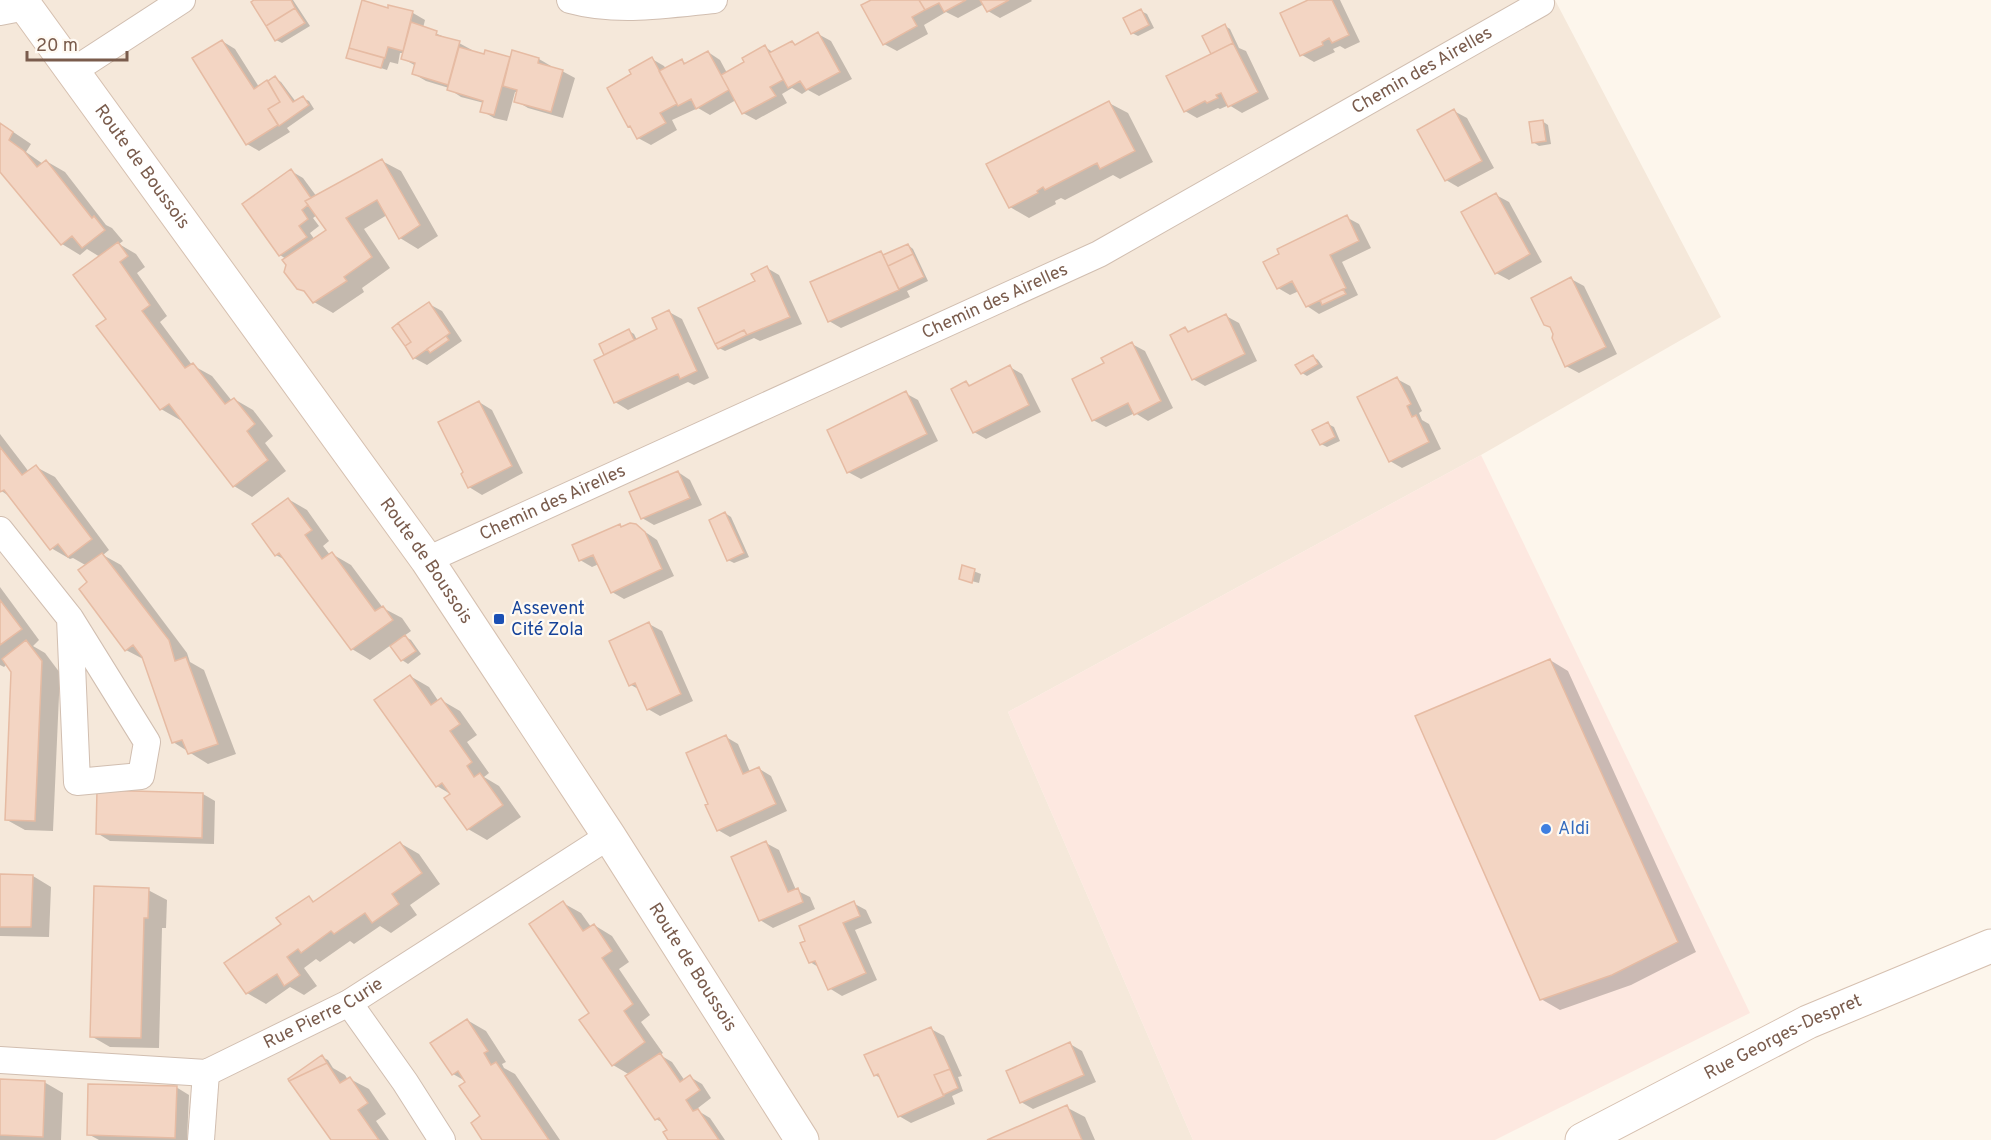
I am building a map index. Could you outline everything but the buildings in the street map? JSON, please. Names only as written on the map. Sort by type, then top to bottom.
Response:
[{"type":"street","points":[[73,71],[182,0]]},
{"type":"street","points":[[570,0],[588,5],[644,8],[714,0]]},
{"type":"street","name":"Chemin des Airelles","points":[[427,560],[1099,254],[1541,3]]},
{"type":"street","name":"Route de Boussois","points":[[16,6],[73,71],[427,560],[609,836],[802,1140]]},
{"type":"street","points":[[0,530],[70,618],[147,742],[141,776],[77,782],[70,618]]},
{"type":"street","name":"Rue Pierre Curie","points":[[0,1060],[206,1073],[349,1003],[609,836]]},
{"type":"street","name":"Rue Georges-Despret","points":[[1582,1140],[1808,1022],[1991,946]]},
{"type":"street","points":[[349,1003],[405,1082],[442,1140]]},
{"type":"street","points":[[201,1140],[206,1073]]},
{"type":"shaded area","points":[[0,0],[1555,0],[1721,317],[1481,455],[1008,712],[1193,1140],[0,1140]]},
{"type":"shaded area","points":[[1481,455],[1750,1013],[1495,1140],[1193,1140],[1008,712]]},
{"type":"place","name":"Assevent Cité Zola","points":[[499,619]]},
{"type":"place","name":"Aldi","points":[[1546,829]]}]
